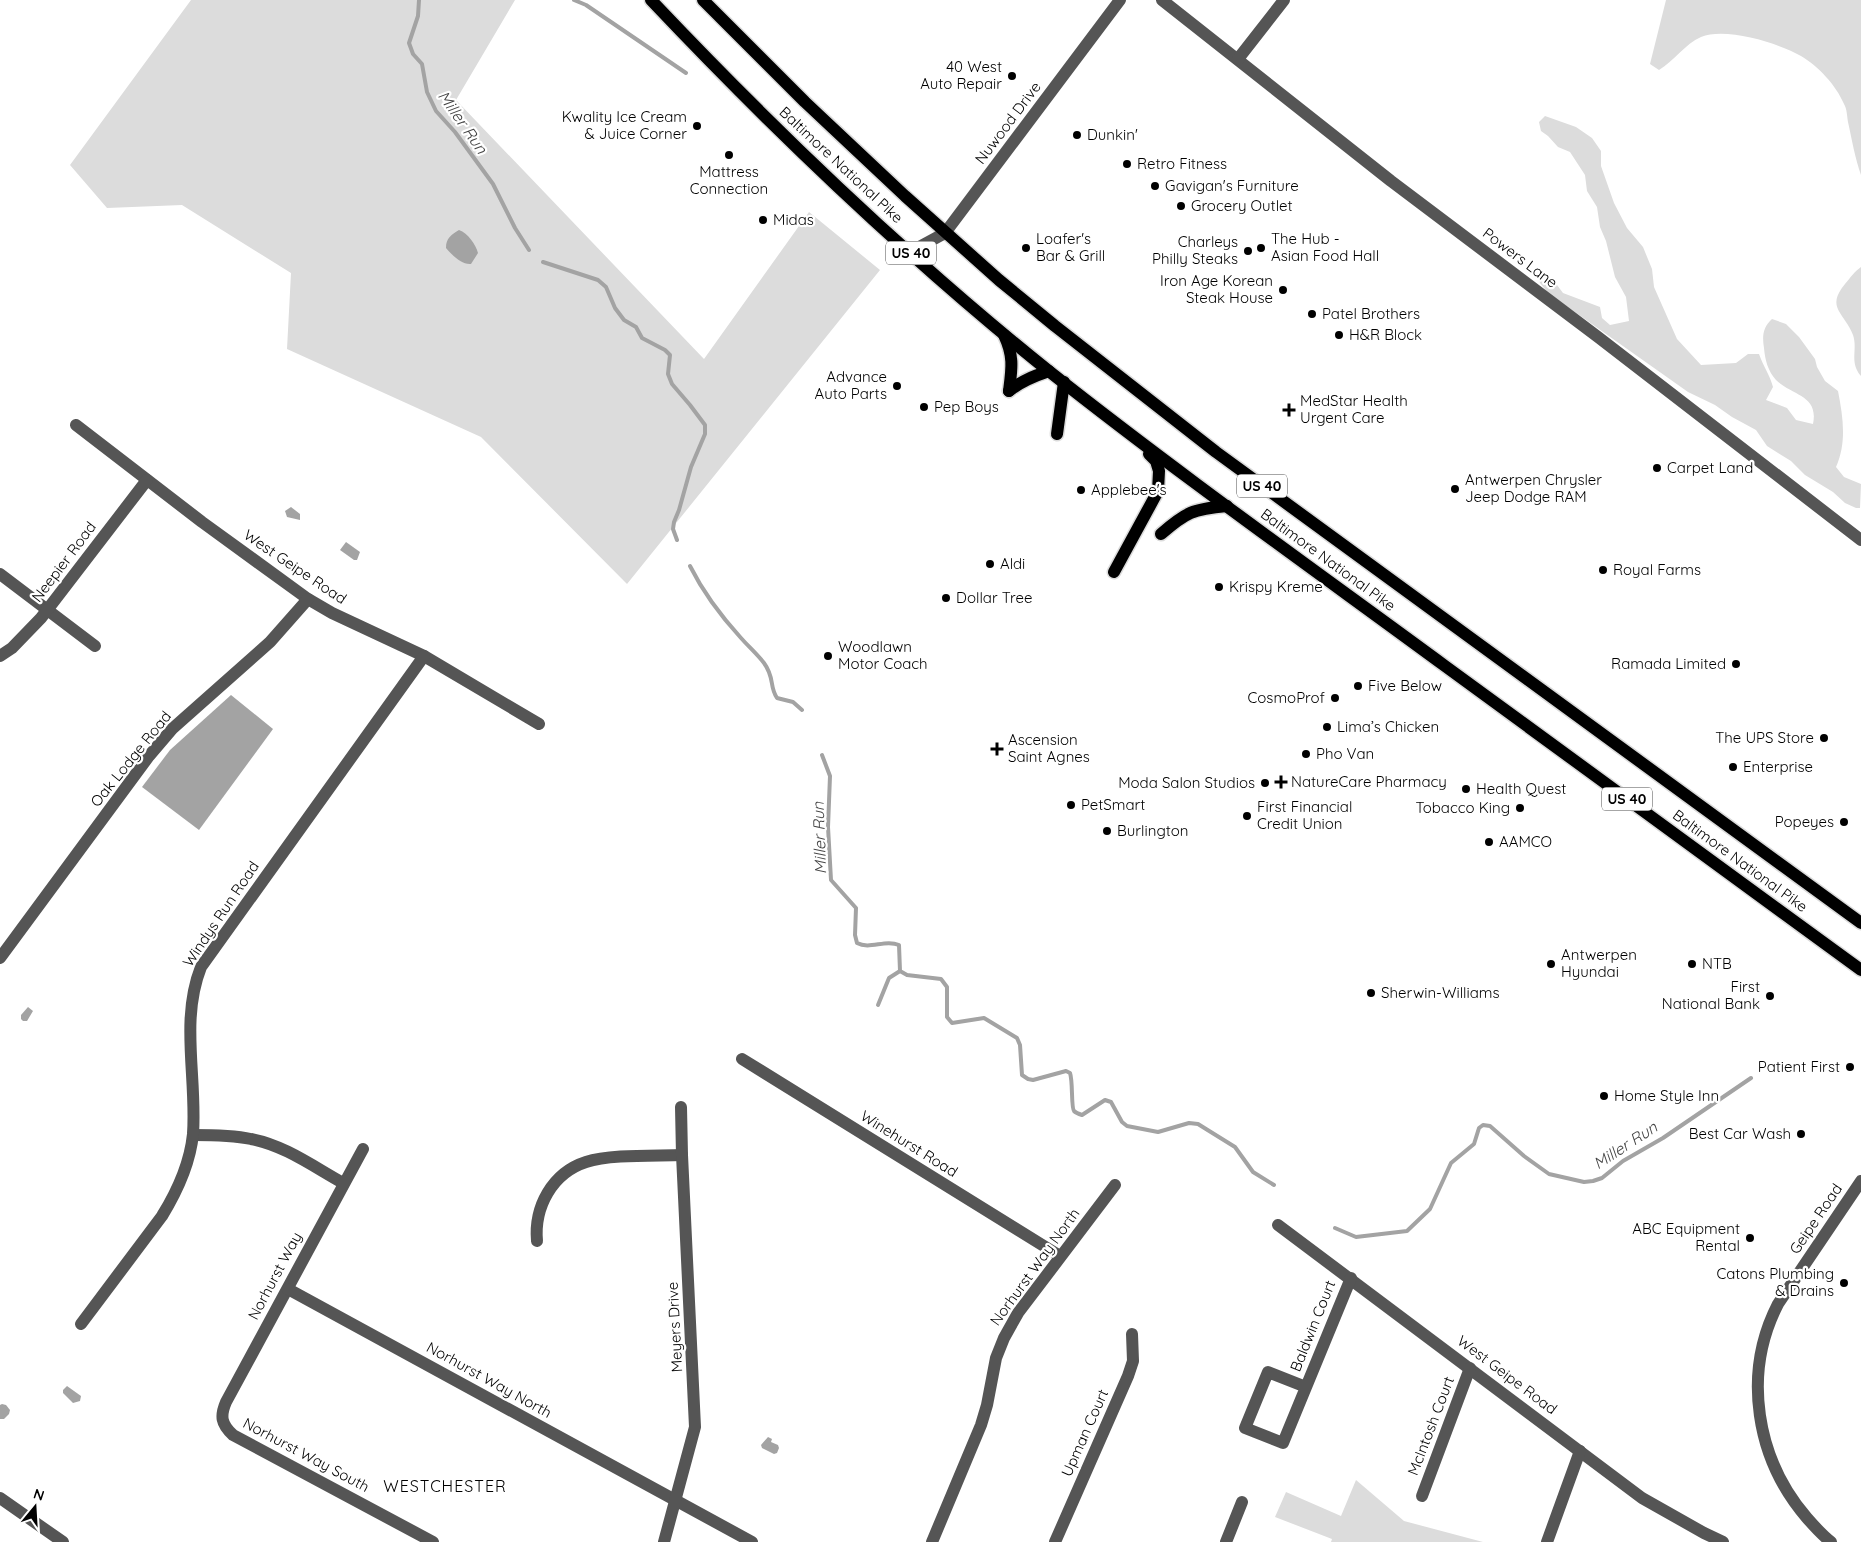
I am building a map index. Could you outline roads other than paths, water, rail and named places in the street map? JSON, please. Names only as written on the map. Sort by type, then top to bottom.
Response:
[{"type":"main road","name":"Baltimore National Pike","points":[[650,0],[713,66],[837,185],[910,252],[1049,371],[1124,430],[1227,506],[1861,970]]},
{"type":"main road","name":"Baltimore National Pike","points":[[703,0],[805,102],[945,233],[1055,326],[1216,452],[1861,923]]},
{"type":"main road","points":[[1002,332],[1010,348],[1012,362],[1009,391],[1031,377],[1049,371]]},
{"type":"main road","points":[[1057,434],[1064,382]]},
{"type":"main road","points":[[1114,572],[1158,491],[1160,480],[1156,461],[1124,430]]},
{"type":"main road","points":[[1161,534],[1187,514],[1202,508],[1227,506]]},
{"type":"street","name":"Nuwood Drive","points":[[910,252],[945,233],[1120,0]]},
{"type":"street","name":"Powers Lane","points":[[1162,0],[1391,181],[1861,540]]},
{"type":"street","points":[[1238,60],[1284,0]]},
{"type":"street","name":"West Geipe Road","points":[[76,425],[202,522],[308,599],[332,613],[424,656],[539,724]]},
{"type":"street","name":"Neepier Road","points":[[0,656],[32,630],[48,611],[147,480]]},
{"type":"street","points":[[0,574],[95,646]]},
{"type":"street","name":"Oak Lodge Road","points":[[0,958],[149,756],[172,729],[270,642],[308,599]]},
{"type":"street","name":"Windys Run Road","points":[[81,1324],[162,1216],[186,1168],[193,1135],[190,1017],[195,982],[201,967],[424,656]]},
{"type":"street","name":"Winehurst Road","points":[[742,1058],[1060,1256]]},
{"type":"street","name":"Meyers Drive","points":[[664,1542],[694,1437],[696,1421],[681,1107]]},
{"type":"street","points":[[193,1135],[235,1136],[262,1142],[290,1154],[343,1183]]},
{"type":"street","name":"Norhurst Way","points":[[222,1421],[222,1412],[226,1402],[363,1149]]},
{"type":"street","points":[[537,1241],[536,1226],[542,1203],[558,1179],[571,1169],[586,1162],[604,1158],[682,1155]]},
{"type":"street","name":"Geipe Road","points":[[1831,1542],[1796,1505],[1781,1483],[1762,1434],[1758,1406],[1758,1379],[1762,1351],[1770,1320],[1778,1304],[1861,1182]]},
{"type":"street","name":"Norhurst Way North","points":[[932,1542],[981,1426],[996,1358],[1004,1338],[1018,1313],[1115,1185]]},
{"type":"street","name":"West Geipe Road","points":[[1278,1225],[1642,1498],[1723,1542]]},
{"type":"street","name":"Baldwin Court","points":[[1306,1387],[1268,1372],[1246,1428],[1283,1443],[1351,1278]]},
{"type":"street","name":"Norhurst Way North","points":[[288,1289],[752,1542]]},
{"type":"street","name":"Upman Court","points":[[1055,1542],[1128,1376],[1133,1361],[1132,1334]]},
{"type":"street","name":"McIntosh Court","points":[[1422,1496],[1470,1368]]},
{"type":"street","name":"Norhurst Way South","points":[[222,1421],[233,1435],[433,1542]]},
{"type":"street","points":[[1547,1542],[1580,1451]]},
{"type":"street","points":[[0,1498],[63,1542]]},
{"type":"street","points":[[1226,1542],[1242,1502]]},
{"type":"waterway","name":"Miller Run","points":[[419,0],[418,16],[409,43],[413,54],[422,64],[427,92],[436,111],[455,132],[493,184],[515,228],[529,250]]},
{"type":"waterway","points":[[574,0],[586,5],[686,73]]},
{"type":"waterway","name":"Miller Run","points":[[543,262],[598,280],[606,287],[615,308],[624,320],[636,327],[642,338],[665,350],[670,355],[668,374],[672,384],[705,425],[705,434],[691,467],[674,522],[673,529],[677,540]]},
{"type":"waterway","name":"Miller Run","points":[[690,566],[719,612],[764,663],[770,673],[773,690],[777,698],[793,702],[802,710]]},
{"type":"waterway","name":"Miller Run","points":[[822,755],[830,776],[828,827],[831,880],[856,908],[855,935],[857,943],[862,945],[888,943],[899,945],[900,971],[907,975],[941,979],[947,987],[947,1017],[952,1023],[984,1018],[1017,1038],[1020,1045],[1022,1075],[1028,1079],[1033,1080],[1066,1071],[1070,1073],[1073,1109],[1077,1113],[1082,1115],[1105,1100],[1111,1102],[1122,1122],[1127,1126],[1158,1132],[1189,1123],[1198,1124],[1235,1147],[1253,1172],[1274,1185]]},
{"type":"waterway","points":[[878,1005],[889,978],[900,971]]},
{"type":"waterway","name":"Miller Run","points":[[1335,1228],[1356,1237],[1407,1231],[1430,1209],[1451,1163],[1474,1144],[1479,1128],[1483,1125],[1490,1126],[1524,1156],[1549,1174],[1584,1182],[1593,1181],[1602,1178],[1623,1161],[1663,1138],[1751,1078]]},
{"type":"place","name":"40 West Auto Repair","points":[[1012,76]]},
{"type":"place","name":"Kwality Ice Cream & Juice Corner","points":[[697,126]]},
{"type":"place","name":"Dunkin'","points":[[1077,135]]},
{"type":"place","name":"Mattress Connection","points":[[729,155]]},
{"type":"place","name":"Retro Fitness","points":[[1127,164]]},
{"type":"place","name":"Gavigan's Furniture","points":[[1155,186]]},
{"type":"place","name":"Grocery Outlet","points":[[1181,206]]},
{"type":"place","name":"Midas","points":[[763,220]]},
{"type":"place","name":"Loafer's Bar & Grill","points":[[1026,248]]},
{"type":"place","name":"The Hub - Asian Food Hall","points":[[1261,248]]},
{"type":"place","name":"Charleys Philly Steaks","points":[[1248,251]]},
{"type":"place","name":"Iron Age Korean Steak House","points":[[1283,290]]},
{"type":"place","name":"Patel Brothers","points":[[1312,314]]},
{"type":"place","name":"H&R Block","points":[[1339,335]]},
{"type":"place","name":"Advance Auto Parts","points":[[897,386]]},
{"type":"place","name":"Pep Boys","points":[[924,407]]},
{"type":"place","name":"MedStar Health Urgent Care","points":[[1289,410]]},
{"type":"place","name":"Carpet Land","points":[[1657,468]]},
{"type":"place","name":"Antwerpen Chrysler Jeep Dodge RAM","points":[[1455,489]]},
{"type":"place","name":"Applebee's","points":[[1081,490]]},
{"type":"place","name":"Aldi","points":[[990,564]]},
{"type":"place","name":"Royal Farms","points":[[1603,570]]},
{"type":"place","name":"Krispy Kreme","points":[[1219,587]]},
{"type":"place","name":"Dollar Tree","points":[[946,598]]},
{"type":"place","name":"Woodlawn Motor Coach","points":[[828,656]]},
{"type":"place","name":"Ramada Limited","points":[[1736,664]]},
{"type":"place","name":"Five Below","points":[[1358,686]]},
{"type":"place","name":"CosmoProf","points":[[1335,698]]},
{"type":"place","name":"Lima’s Chicken","points":[[1327,727]]},
{"type":"place","name":"The UPS Store","points":[[1824,738]]},
{"type":"place","name":"Ascension Saint Agnes","points":[[997,749]]},
{"type":"place","name":"Pho Van","points":[[1306,754]]},
{"type":"place","name":"Enterprise","points":[[1733,767]]},
{"type":"place","name":"NatureCare Pharmacy","points":[[1281,782]]},
{"type":"place","name":"Moda Salon Studios","points":[[1265,783]]},
{"type":"place","name":"Health Quest","points":[[1466,789]]},
{"type":"place","name":"PetSmart","points":[[1071,805]]},
{"type":"place","name":"Tobacco King","points":[[1520,808]]},
{"type":"place","name":"First Financial Credit Union","points":[[1247,816]]},
{"type":"place","name":"Popeyes","points":[[1844,822]]},
{"type":"place","name":"Burlington","points":[[1107,831]]},
{"type":"place","name":"AAMCO","points":[[1489,842]]},
{"type":"place","name":"Antwerpen Hyundai","points":[[1551,964]]},
{"type":"place","name":"NTB","points":[[1692,964]]},
{"type":"place","name":"Sherwin-Williams","points":[[1371,993]]},
{"type":"place","name":"First National Bank","points":[[1770,996]]},
{"type":"place","name":"Patient First","points":[[1850,1067]]},
{"type":"place","name":"Home Style Inn","points":[[1604,1096]]},
{"type":"place","name":"Best Car Wash","points":[[1801,1134]]},
{"type":"place","name":"ABC Equipment Rental","points":[[1750,1238]]},
{"type":"place","name":"Catons Plumbing & Drains","points":[[1844,1283]]},
{"type":"district","name":"WESTCHESTER","points":[[445,1486]]}]
